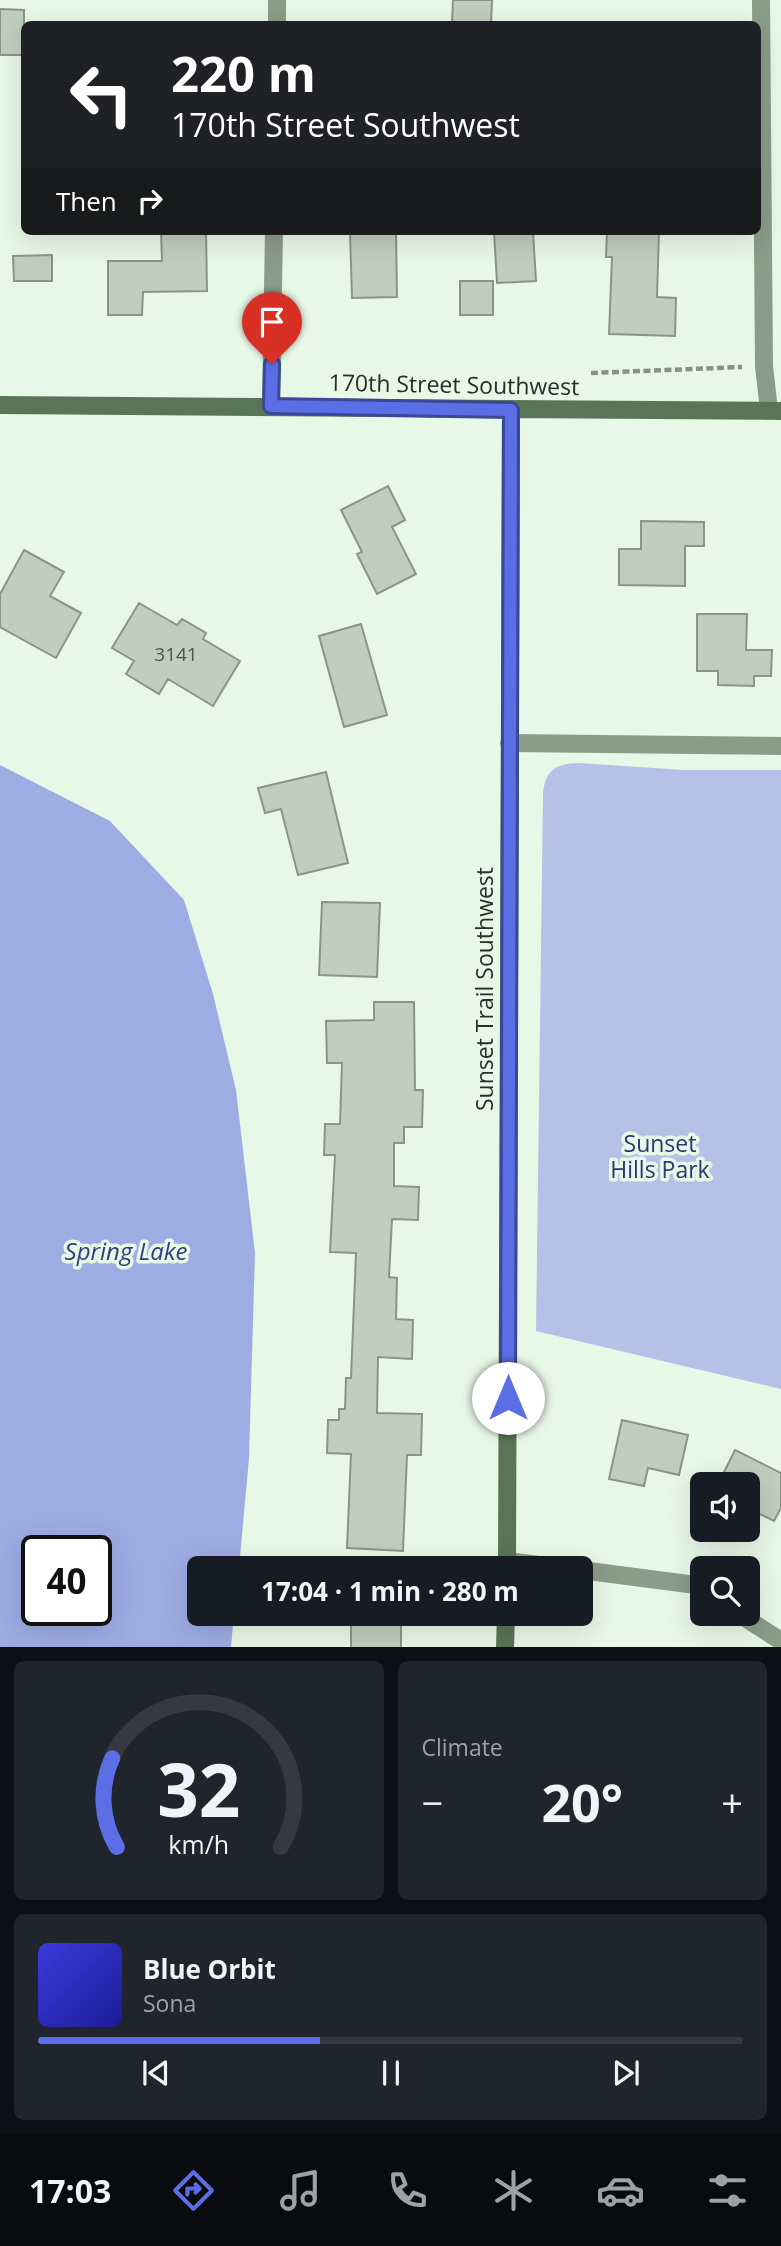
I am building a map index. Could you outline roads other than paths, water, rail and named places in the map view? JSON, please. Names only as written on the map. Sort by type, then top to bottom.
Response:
[{"type":"street","points":[[277,0],[277,21]]},
{"type":"street","points":[[761,0],[764,366],[775,410]]},
{"type":"street","points":[[271,406],[274,235]]},
{"type":"street","name":"170th Street Southwest","points":[[0,405],[775,410]]},
{"type":"street","name":"Sunset Trail Southwest","points":[[508,1556],[511,410]]},
{"type":"street","points":[[509,743],[781,746]]},
{"type":"street","points":[[593,1572],[690,1584]]},
{"type":"street","points":[[505,1647],[506,1626]]},
{"type":"street","points":[[758,1626],[781,1641]]},
{"type":"water","name":"Spring Lake","points":[[0,765],[110,821],[184,900],[213,994],[236,1090],[255,1253],[249,1458],[240,1556],[187,1556],[187,1626],[233,1626],[231,1647],[0,1647]]},
{"type":"park label","name":"Sunset Hills Park","points":[[660,1156]]}]
